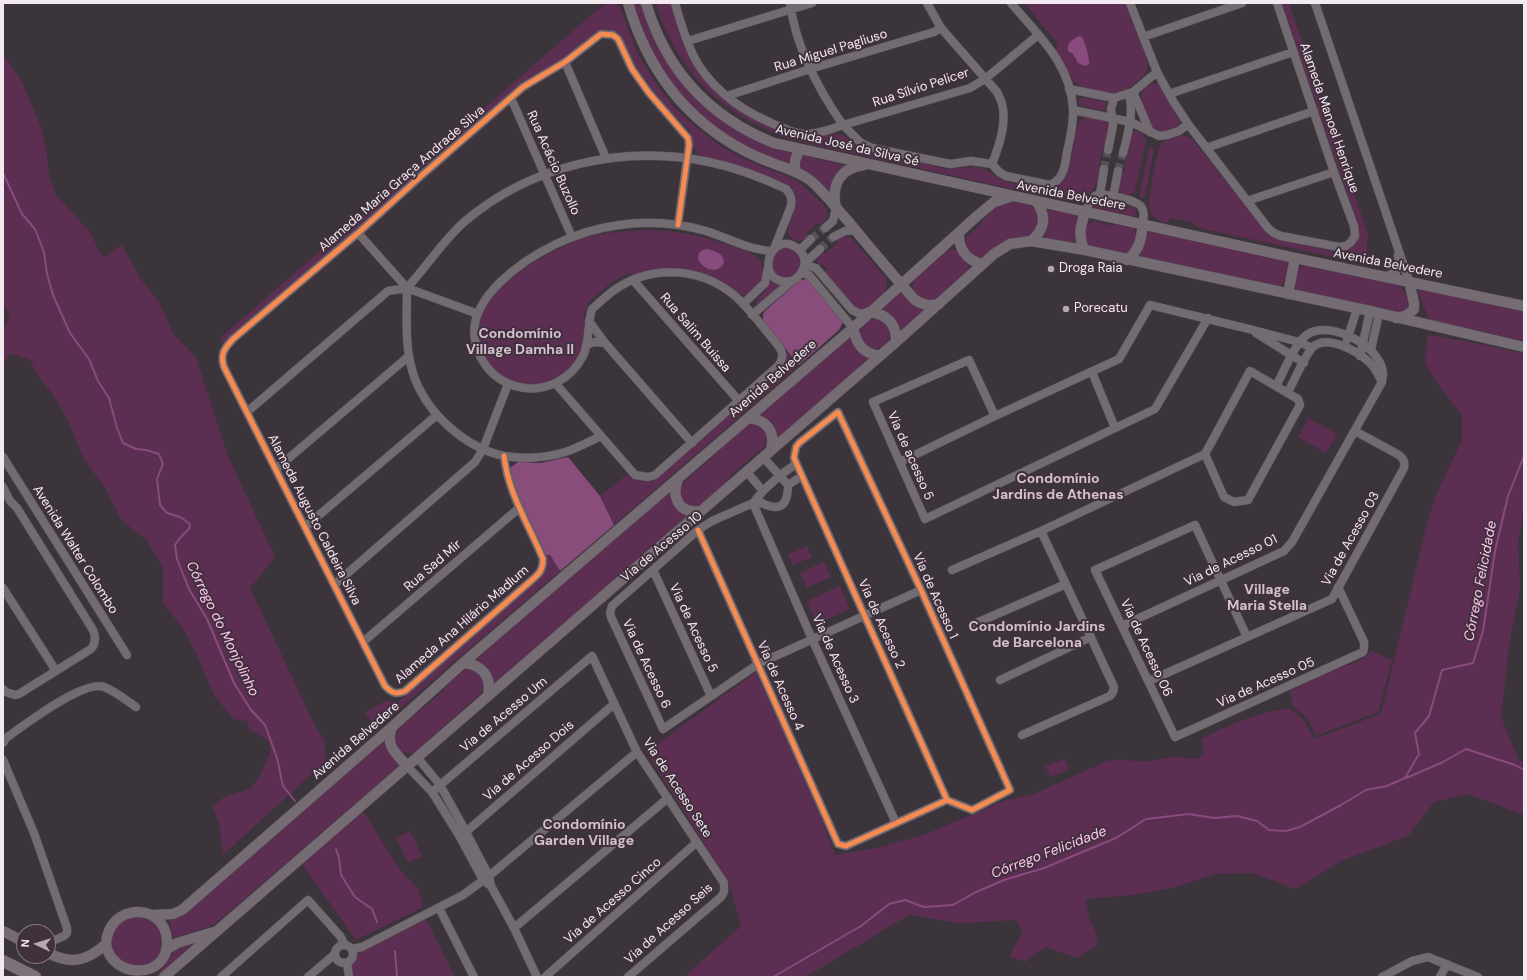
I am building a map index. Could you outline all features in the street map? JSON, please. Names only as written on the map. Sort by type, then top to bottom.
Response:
[{"type":"highway","points":[[3,961],[35,977]]},
{"type":"main road","points":[[628,3],[636,29],[647,53],[660,76],[680,102],[705,124],[732,144],[769,162],[796,172],[812,182],[914,300],[931,306],[939,304]]},
{"type":"main road","name":"Avenida José da Silva Sé","points":[[646,3],[655,30],[672,63],[681,76],[704,100],[728,119],[751,133],[774,143],[799,150],[1013,196]]},
{"type":"main road","points":[[796,172],[794,165],[799,150]]},
{"type":"main road","points":[[836,208],[834,192],[840,178],[847,170],[866,164]]},
{"type":"main road","name":"Avenida Belvedere","points":[[152,915],[173,914],[182,910],[463,663],[853,328],[869,312],[994,202],[1013,196],[1524,306]]},
{"type":"main road","points":[[1031,241],[1037,236],[1043,223],[1041,208],[1036,201]]},
{"type":"main road","points":[[1085,250],[1080,243],[1079,236],[1086,212]]},
{"type":"main road","points":[[1127,260],[1135,254],[1138,249],[1143,224]]},
{"type":"main road","points":[[959,232],[960,244],[966,255],[982,264]]},
{"type":"main road","points":[[164,977],[214,932],[880,356],[982,264],[1010,244],[1031,241],[1085,250],[1524,347]]},
{"type":"main road","points":[[1288,294],[1296,258]]},
{"type":"main road","points":[[1396,318],[1406,316],[1414,309],[1409,281]]},
{"type":"main road","points":[[869,312],[878,313],[890,321],[896,334],[896,342]]},
{"type":"main road","points":[[853,328],[858,344],[864,350],[880,356]]},
{"type":"main road","points":[[748,418],[755,418],[763,422],[768,427],[772,434],[773,442],[771,449]]},
{"type":"main road","points":[[678,479],[675,493],[676,500],[687,510],[694,512],[701,511]]},
{"type":"main road","points":[[463,663],[476,666],[486,675],[489,688],[488,695]]},
{"type":"main road","points":[[392,727],[389,740],[391,747],[407,766]]},
{"type":"main road","points":[[140,912],[152,915],[164,928],[167,938],[166,950],[162,959],[149,973],[123,973],[110,958],[106,944],[108,932],[118,918],[129,913],[140,912]]},
{"type":"main road","points":[[3,931],[16,938]]},
{"type":"main road","points":[[166,950],[183,940],[214,932]]},
{"type":"main road","points":[[56,956],[66,960],[81,960],[99,950],[106,944]]},
{"type":"street","name":"Rua Sílvio Pelicer","points":[[675,3],[694,56],[707,76],[727,96],[761,118],[785,129],[804,134],[817,133],[970,88],[985,79],[1038,34]]},
{"type":"street","points":[[688,41],[790,6],[812,3]]},
{"type":"street","points":[[927,3],[941,28],[997,92],[1002,104],[1003,120],[1000,139],[992,164]]},
{"type":"street","points":[[790,6],[800,44],[810,69],[828,104],[843,125],[861,143],[872,148],[950,164],[971,161],[992,164],[999,172],[1006,176],[1050,185],[1056,183],[1061,178],[1071,136],[1073,110],[1069,89],[1054,52],[1011,3]]},
{"type":"street","points":[[1130,3],[1157,72],[1169,94],[1188,124],[1247,201],[1334,172]]},
{"type":"street","points":[[1143,37],[1242,3]]},
{"type":"street","name":"Alameda Manoel Henrique","points":[[1247,201],[1274,233],[1281,236],[1339,247],[1346,246],[1355,236],[1354,226],[1334,172],[1277,3]]},
{"type":"street","points":[[1315,3],[1409,281]]},
{"type":"street","name":"Rua Miguel Pagliuso","points":[[727,96],[810,69],[934,32],[941,28]]},
{"type":"street","name":"Alameda Maria Graça Andrade Silva","points":[[222,355],[224,349],[233,339],[358,233],[421,176],[531,81],[565,62],[601,34],[607,33],[618,39],[632,69],[649,93],[665,113],[682,129],[688,138],[688,158]]},
{"type":"street","points":[[1169,94],[1293,52]]},
{"type":"street","points":[[565,62],[606,158]]},
{"type":"street","points":[[1069,89],[1114,98],[1131,93],[1157,72]]},
{"type":"street","points":[[1123,153],[1130,122],[1132,105],[1131,93]]},
{"type":"street","points":[[1131,93],[1150,132]]},
{"type":"street","name":"Rua Acácio Buzollo","points":[[511,98],[572,238]]},
{"type":"street","points":[[1108,150],[1113,125],[1112,106],[1114,98]]},
{"type":"street","points":[[1073,110],[1130,122],[1159,136],[1179,131],[1188,124]]},
{"type":"street","points":[[1206,148],[1314,111]]},
{"type":"street","points":[[247,412],[388,291],[407,288],[422,272],[447,238],[465,222],[507,193],[527,182],[564,168],[606,158],[642,155],[688,158],[709,162],[726,166],[780,186],[791,194],[791,206],[785,224],[768,259],[765,283],[743,304]]},
{"type":"street","points":[[678,225],[688,158]]},
{"type":"street","points":[[1100,194],[1104,169]]},
{"type":"street","points":[[1113,197],[1118,171]]},
{"type":"street","points":[[1086,212],[1092,197],[1100,194],[1136,202],[1142,206],[1144,211],[1143,224]]},
{"type":"street","points":[[836,208],[833,221],[825,228],[829,227],[832,229],[834,233],[833,237],[845,231],[855,230]]},
{"type":"street","points":[[556,384],[630,470],[635,475],[641,477],[655,475],[692,443],[780,365],[783,358],[783,352],[778,344],[731,292],[714,282],[697,276],[679,272],[658,272],[633,280],[613,291],[592,309],[583,355],[576,367],[565,378],[556,384],[543,388],[529,389],[508,384],[494,376],[478,354],[474,339],[478,314],[486,299],[519,267],[556,244],[596,230],[620,225],[648,223],[678,225],[705,231],[753,250],[768,266],[775,278],[786,282],[792,281]]},
{"type":"street","points":[[785,224],[785,236],[788,244]]},
{"type":"street","points":[[358,233],[407,288],[478,314]]},
{"type":"street","points":[[800,250],[812,239]]},
{"type":"street","points":[[740,244],[761,250],[773,250],[778,246],[788,244],[800,250],[804,258],[804,267],[809,275],[853,328]]},
{"type":"street","points":[[1387,276],[1396,272],[1399,265],[1397,248]]},
{"type":"street","points":[[752,315],[792,281],[820,249]]},
{"type":"street","points":[[804,267],[816,268],[852,310],[860,314],[869,312]]},
{"type":"street","name":"Rua Salim Buissa","points":[[633,280],[739,401]]},
{"type":"street","points":[[407,288],[407,339],[409,356],[415,379],[425,398],[437,415],[451,428],[467,440],[483,449],[504,456],[538,457],[561,454],[580,447],[601,436]]},
{"type":"street","points":[[900,462],[995,416],[1120,359],[1150,305],[1249,328],[1299,342],[1312,348]]},
{"type":"street","points":[[1345,347],[1357,309]]},
{"type":"street","points":[[1360,356],[1375,313]]},
{"type":"street","points":[[1371,350],[1375,313]]},
{"type":"street","points":[[1092,372],[1115,428],[1155,409],[1208,318]]},
{"type":"street","points":[[590,321],[605,343],[692,443]]},
{"type":"street","points":[[1249,328],[1292,357],[1304,363]]},
{"type":"street","points":[[1276,386],[1299,342],[1308,334],[1316,330],[1330,329],[1349,336],[1371,350],[1380,363],[1383,373],[1382,382]]},
{"type":"street","points":[[586,345],[594,342],[605,343]]},
{"type":"street","points":[[1288,392],[1312,348],[1325,342],[1336,342],[1368,361],[1382,382]]},
{"type":"street","name":"Alameda Augusto Caldeira Silva","points":[[222,355],[224,367],[385,686],[392,693]]},
{"type":"street","points":[[276,469],[409,356]]},
{"type":"street","name":"Via de acesso 5","points":[[995,416],[969,360],[873,402],[925,519],[1115,428]]},
{"type":"street","points":[[952,570],[1041,531],[1205,454],[1250,371],[1298,399],[1300,405],[1248,500],[1234,502],[1224,497],[1205,454]]},
{"type":"street","name":"Via de Acesso 01","points":[[1122,626],[1284,551],[1292,542],[1382,382]]},
{"type":"street","points":[[334,585],[475,462],[483,449],[508,384]]},
{"type":"street","name":"Via de Acesso 1","points":[[795,461],[796,447],[799,443],[838,412],[921,590],[1010,790],[972,810],[947,800]]},
{"type":"street","points":[[305,527],[437,415]]},
{"type":"street","name":"Via de Acesso 03","points":[[1149,681],[1332,599],[1404,468],[1405,463],[1403,458],[1399,455],[1355,431]]},
{"type":"street","points":[[504,456],[506,472],[519,508]]},
{"type":"street","points":[[755,501],[775,508],[783,504],[788,497],[788,485],[763,456]]},
{"type":"street","name":"Avenida Walter Colombo","points":[[3,457],[127,655]]},
{"type":"street","name":"Via de Acesso 10","points":[[610,610],[614,603],[698,530],[712,521],[755,501],[763,491],[795,461]]},
{"type":"street","name":"Via de Acesso 2","points":[[795,461],[947,800]]},
{"type":"street","points":[[746,471],[763,491]]},
{"type":"street","points":[[788,485],[802,476]]},
{"type":"street","points":[[3,487],[10,501],[17,508],[26,522],[92,630],[95,639],[94,645],[91,649],[19,694],[15,695],[7,691]]},
{"type":"street","points":[[3,506],[10,501]]},
{"type":"street","name":"Via de Acesso 3","points":[[755,501],[812,639],[896,823]]},
{"type":"street","name":"Alameda Ana Hilário Madlum","points":[[392,693],[398,694],[405,691],[536,576],[543,567],[543,559],[519,508]]},
{"type":"street","name":"Rua Sad Mir","points":[[363,642],[519,508]]},
{"type":"street","name":"Via de Acesso 06","points":[[1175,737],[1095,570],[1195,524],[1220,580]]},
{"type":"street","name":"Via de Acesso 4","points":[[698,530],[838,844],[846,846],[896,823]]},
{"type":"street","points":[[1022,735],[1110,696],[1114,687],[1041,531]]},
{"type":"street","name":"Via de Acesso 5","points":[[653,570],[711,696]]},
{"type":"street","points":[[1220,580],[1247,637]]},
{"type":"street","points":[[974,624],[1066,584]]},
{"type":"street","name":"Via de Acesso 05","points":[[1175,737],[1363,652],[1364,648],[1362,637],[1338,587]]},
{"type":"street","points":[[3,588],[56,672]]},
{"type":"street","points":[[711,696],[758,664],[921,590]]},
{"type":"street","name":"Via de Acesso 6","points":[[610,610],[663,729],[711,696]]},
{"type":"street","points":[[1000,680],[1091,637]]},
{"type":"street","name":"Via de Acesso Sete","points":[[592,656],[637,752],[724,883],[725,887]]},
{"type":"street","name":"Via de Acesso Um","points":[[432,792],[592,656]]},
{"type":"street","points":[[3,743],[6,738],[49,708],[92,686],[103,686],[136,707]]},
{"type":"street","name":"Via de Acesso Dois","points":[[463,834],[614,704]]},
{"type":"street","points":[[349,976],[336,949],[362,947],[463,895],[486,878],[637,752]]},
{"type":"street","points":[[418,757],[440,785],[463,834],[514,928],[537,977]]},
{"type":"street","points":[[3,760],[34,833],[67,928],[67,933],[56,940]]},
{"type":"street","points":[[407,766],[432,792],[463,834]]},
{"type":"street","points":[[417,777],[426,769]]},
{"type":"street","points":[[514,928],[668,798]]},
{"type":"street","points":[[896,823],[947,800]]},
{"type":"street","name":"Via de Acesso Cinco","points":[[545,977],[697,842]]},
{"type":"street","name":"Via de Acesso Seis","points":[[628,977],[721,896],[725,887]]},
{"type":"street","points":[[221,977],[308,900],[340,936],[351,960],[326,962],[308,977]]},
{"type":"street","points":[[439,908],[474,977]]},
{"type":"street","points":[[1382,977],[1412,961],[1428,957],[1478,977]]},
{"type":"street","points":[[1440,977],[1447,964]]},
{"type":"shaded area","points":[[608,3],[615,3],[621,9],[637,52],[655,82],[675,108],[696,127],[722,147],[746,160],[787,176],[800,183],[823,204],[828,214],[822,225],[819,222],[806,233],[809,236],[803,240],[797,241],[792,239],[788,233],[788,229],[796,203],[795,195],[790,188],[781,182],[699,155],[695,150],[689,130],[661,102],[640,73],[618,33],[609,30],[600,30],[563,61],[513,93],[224,343],[220,338],[597,10]]},
{"type":"shaded area","points":[[632,3],[642,3],[679,77],[773,147],[848,166],[830,195],[770,157],[734,140],[708,121],[684,99],[673,86],[650,51]]},
{"type":"shaded area","points":[[656,3],[670,3],[683,42],[694,64],[761,122],[786,134],[799,138],[811,139],[832,134],[839,134],[869,151],[947,169],[976,167],[986,170],[1010,183],[1050,189],[1061,184],[1067,176],[1078,124],[1085,118],[1093,117],[1106,122],[1109,125],[1105,149],[1102,149],[1099,178],[1094,188],[1087,196],[1076,200],[1062,200],[800,142],[774,133],[750,122],[709,92],[692,73],[677,52],[665,29]]},
{"type":"shaded area","points":[[1024,3],[1125,3],[1146,57],[1148,66],[1146,72],[1143,77],[1124,91],[1116,94],[1082,87],[1074,82],[1056,50],[1056,41]]},
{"type":"shaded area","points":[[1282,3],[1289,3],[1368,234],[1366,255],[1361,261],[1347,260],[1199,228],[1190,222],[1171,218],[1167,223],[1159,221],[1153,217],[1150,211],[1150,190],[1160,145],[1166,140],[1175,136],[1184,136],[1192,139],[1269,235],[1336,252],[1345,251],[1354,246],[1359,233],[1357,223]]},
{"type":"shaded area","points":[[1079,36],[1083,39],[1088,55],[1089,64],[1085,66],[1078,63],[1073,54],[1068,51],[1069,44],[1072,40]]},
{"type":"shaded area","points":[[3,54],[21,80],[40,125],[46,147],[49,176],[56,195],[90,232],[103,258],[122,245],[140,278],[159,302],[174,335],[196,357],[228,456],[275,557],[250,588],[317,730],[324,740],[326,761],[223,855],[219,824],[213,807],[224,797],[250,789],[260,776],[270,753],[269,741],[249,729],[247,721],[233,719],[214,695],[196,653],[184,630],[163,603],[163,568],[146,539],[122,521],[105,488],[84,459],[66,416],[54,396],[37,374],[30,360],[10,353],[3,365],[3,333],[10,315],[3,305]]},
{"type":"shaded area","points":[[1155,83],[1159,85],[1180,122],[1177,128],[1159,133],[1149,122],[1142,106],[1141,98],[1147,86]]},
{"type":"shaded area","points":[[1081,97],[1107,102],[1104,111],[1080,105],[1078,101]]},
{"type":"shaded area","points":[[1135,131],[1142,133],[1146,141],[1135,191],[1127,195],[1118,189],[1118,182],[1121,172],[1124,172],[1127,154],[1125,153],[1131,133]]},
{"type":"shaded area","points":[[1152,147],[1154,150],[1145,196],[1144,198],[1141,198],[1139,195],[1149,149]]},
{"type":"shaded area","points":[[1097,199],[1102,199],[1102,204],[1119,206],[1127,209],[1130,205],[1136,209],[1136,213],[1134,216],[1129,216],[1095,209],[1092,203]]},
{"type":"shaded area","points":[[1014,202],[1031,206],[1039,215],[1036,231],[1028,237],[983,258],[975,258],[967,249],[965,242],[967,236],[980,225],[985,217],[993,210],[999,206]]},
{"type":"shaded area","points":[[1048,210],[1072,213],[1078,217],[1074,239],[1071,244],[1045,238],[1048,222]]},
{"type":"shaded area","points":[[1093,221],[1109,225],[1118,223],[1125,224],[1134,229],[1136,233],[1135,242],[1129,253],[1125,254],[1083,245],[1086,225]]},
{"type":"shaded area","points":[[648,230],[688,234],[751,253],[758,259],[762,266],[762,279],[757,287],[746,296],[740,294],[724,283],[706,275],[651,271],[633,276],[629,273],[612,282],[588,302],[584,316],[585,337],[580,355],[574,365],[556,380],[542,384],[522,384],[504,377],[496,371],[483,354],[478,335],[482,316],[492,298],[508,282],[526,267],[546,255],[582,239],[606,233]]},
{"type":"shaded area","points":[[1151,230],[1286,261],[1288,265],[1286,278],[1283,284],[1277,287],[1140,258],[1145,235],[1147,231]]},
{"type":"shaded area","points":[[845,236],[854,241],[886,278],[887,285],[884,293],[869,308],[862,310],[856,310],[824,274],[828,270],[822,264],[819,267],[816,257],[821,251],[825,254],[838,243],[836,241]]},
{"type":"shaded area","points":[[786,248],[796,253],[801,263],[796,273],[786,278],[776,273],[771,263],[776,253]]},
{"type":"shaded area","points":[[707,249],[721,255],[724,263],[719,268],[713,270],[702,265],[698,256],[701,252]]},
{"type":"shaded area","points":[[954,249],[962,255],[969,267],[969,270],[935,301],[922,300],[913,290],[913,283],[916,278],[946,251]]},
{"type":"shaded area","points":[[1305,265],[1321,270],[1331,269],[1397,284],[1402,288],[1405,294],[1408,306],[1404,311],[1398,313],[1301,291],[1297,289],[1294,284],[1298,268]]},
{"type":"shaded area","points":[[809,279],[843,322],[839,330],[799,365],[763,321],[763,315],[765,311],[799,281]]},
{"type":"shaded area","points":[[771,280],[777,285],[783,286],[758,306],[756,301],[766,290]]},
{"type":"shaded area","points":[[1424,288],[1524,311],[1524,341],[1431,320],[1428,318],[1418,291]]},
{"type":"shaded area","points":[[901,290],[926,309],[899,332],[878,310]]},
{"type":"shaded area","points":[[875,319],[886,323],[890,334],[886,345],[875,349],[864,345],[860,334],[864,323]]},
{"type":"shaded area","points":[[852,333],[872,357],[776,440],[772,427],[768,421],[757,415]]},
{"type":"shaded area","points":[[1428,335],[1481,344],[1524,354],[1524,510],[1518,543],[1520,589],[1510,639],[1501,717],[1519,761],[1524,762],[1524,815],[1468,794],[1434,802],[1408,836],[1343,860],[1295,889],[1252,873],[1216,874],[1176,887],[1133,895],[1085,899],[1089,918],[1096,933],[1097,945],[1078,958],[1045,947],[1025,962],[1009,956],[1023,933],[1016,920],[961,923],[909,915],[814,972],[803,977],[684,977],[741,926],[729,883],[646,752],[756,672],[816,806],[835,855],[877,848],[924,835],[1006,800],[1034,794],[1107,761],[1119,759],[1141,762],[1173,757],[1198,759],[1204,754],[1201,739],[1233,724],[1277,710],[1289,708],[1304,720],[1314,739],[1381,714],[1427,524],[1436,495],[1462,440],[1462,416],[1436,381],[1425,363]]},
{"type":"shaded area","points":[[785,349],[799,365],[614,525],[600,496],[628,474],[634,479],[642,482],[649,481],[657,477],[780,370],[785,360]]},
{"type":"shaded area","points":[[1309,418],[1337,434],[1326,453],[1298,437]]},
{"type":"shaded area","points":[[752,422],[766,429],[767,440],[764,447],[733,473],[721,488],[703,503],[695,507],[688,506],[680,498],[680,489],[682,485],[736,432]]},
{"type":"shaded area","points":[[568,457],[600,496],[614,525],[560,571],[550,555],[545,555],[509,477],[510,468],[518,462],[541,463]]},
{"type":"shaded area","points":[[672,489],[688,515],[492,686],[474,661]]},
{"type":"shaded area","points":[[807,546],[812,557],[793,565],[788,555]]},
{"type":"shaded area","points":[[545,555],[550,555],[560,571],[376,729],[365,712],[387,700],[391,703],[397,703],[539,580],[545,568]]},
{"type":"shaded area","points":[[824,562],[831,577],[807,588],[800,573]]},
{"type":"shaded area","points":[[840,586],[850,609],[817,624],[807,601]]},
{"type":"shaded area","points":[[1370,651],[1392,660],[1378,712],[1316,736],[1307,718],[1293,706],[1290,691],[1330,671],[1359,661],[1368,655]]},
{"type":"shaded area","points":[[464,670],[472,670],[478,673],[484,686],[481,693],[416,751],[404,753],[398,748],[395,740],[397,732],[402,725],[440,694],[448,684]]},
{"type":"shaded area","points":[[384,741],[399,766],[214,925],[173,938],[169,921],[189,911]]},
{"type":"shaded area","points":[[1065,759],[1069,770],[1050,777],[1045,766]]},
{"type":"shaded area","points":[[363,811],[400,870],[418,889],[423,907],[356,940],[301,863]]},
{"type":"shaded area","points":[[410,831],[422,856],[408,863],[396,838]]},
{"type":"shaded area","points":[[136,916],[147,919],[155,925],[159,930],[162,942],[162,947],[157,958],[151,963],[138,968],[116,958],[112,942],[112,936],[117,926]]},
{"type":"shaded area","points":[[426,919],[455,977],[353,977],[350,967],[357,956]]},
{"type":"shaded area","points":[[196,941],[157,977],[156,976],[176,950],[184,945]]},
{"type":"waterway","name":"Córrego do Monjolinho","points":[[3,173],[22,214],[35,229],[44,252],[47,274],[53,295],[70,333],[89,359],[98,381],[109,398],[117,428],[123,443],[136,449],[159,454],[163,464],[157,479],[160,505],[167,513],[180,517],[190,524],[189,529],[175,545],[177,559],[189,589],[207,619],[234,683],[251,710],[265,725],[277,758],[283,786],[295,801]]},
{"type":"waterway","name":"Córrego Felicidade","points":[[773,977],[861,926],[889,904],[905,900],[924,907],[953,905],[974,893],[1004,880],[1044,868],[1116,838],[1146,819],[1189,814],[1214,818],[1237,816],[1257,821],[1269,830],[1286,831],[1300,827],[1366,790],[1387,786],[1405,778],[1419,754],[1415,733],[1429,716],[1442,670],[1473,663],[1483,631],[1495,551],[1508,496],[1524,456]]},
{"type":"waterway","points":[[1406,778],[1441,763],[1466,749],[1515,765],[1524,770]]},
{"type":"waterway","name":"Córrego do Monjolinho","points":[[336,849],[339,858],[341,875],[355,897],[372,909],[377,922]]},
{"type":"waterway","name":"Córrego do Monjolinho","points":[[395,951],[397,977]]},
{"type":"tunnel","points":[[1104,169],[1108,150]]},
{"type":"tunnel","points":[[1118,171],[1123,153]]},
{"type":"tunnel","points":[[811,239],[825,228]]},
{"type":"tunnel","points":[[820,249],[833,237]]},
{"type":"cycle path","points":[[504,456],[506,470],[514,496],[543,559],[541,570],[538,575],[405,691],[394,693],[385,686],[224,367],[222,359],[224,352],[233,339],[358,233],[523,87],[565,62],[601,34],[613,35],[618,39],[632,69],[649,93],[688,138],[689,145],[678,225]]},
{"type":"cycle path","points":[[698,530],[838,844],[846,846],[947,800],[972,810],[1010,790],[921,590],[838,412],[799,443],[796,447],[794,458],[947,800]]},
{"type":"place","name":"Droga Raia","points":[[1051,269]]},
{"type":"place","name":"Porecatu","points":[[1066,309]]},
{"type":"district","name":"Condomínio Village Damha II","points":[[520,342]]},
{"type":"district","name":"Condomínio Jardins de Athenas","points":[[1058,488]]},
{"type":"district","name":"Village Maria Stella","points":[[1267,598]]},
{"type":"district","name":"Condomínio Jardins de Barcelona","points":[[1037,636]]},
{"type":"district","name":"Condomínio Garden Village","points":[[584,834]]}]
